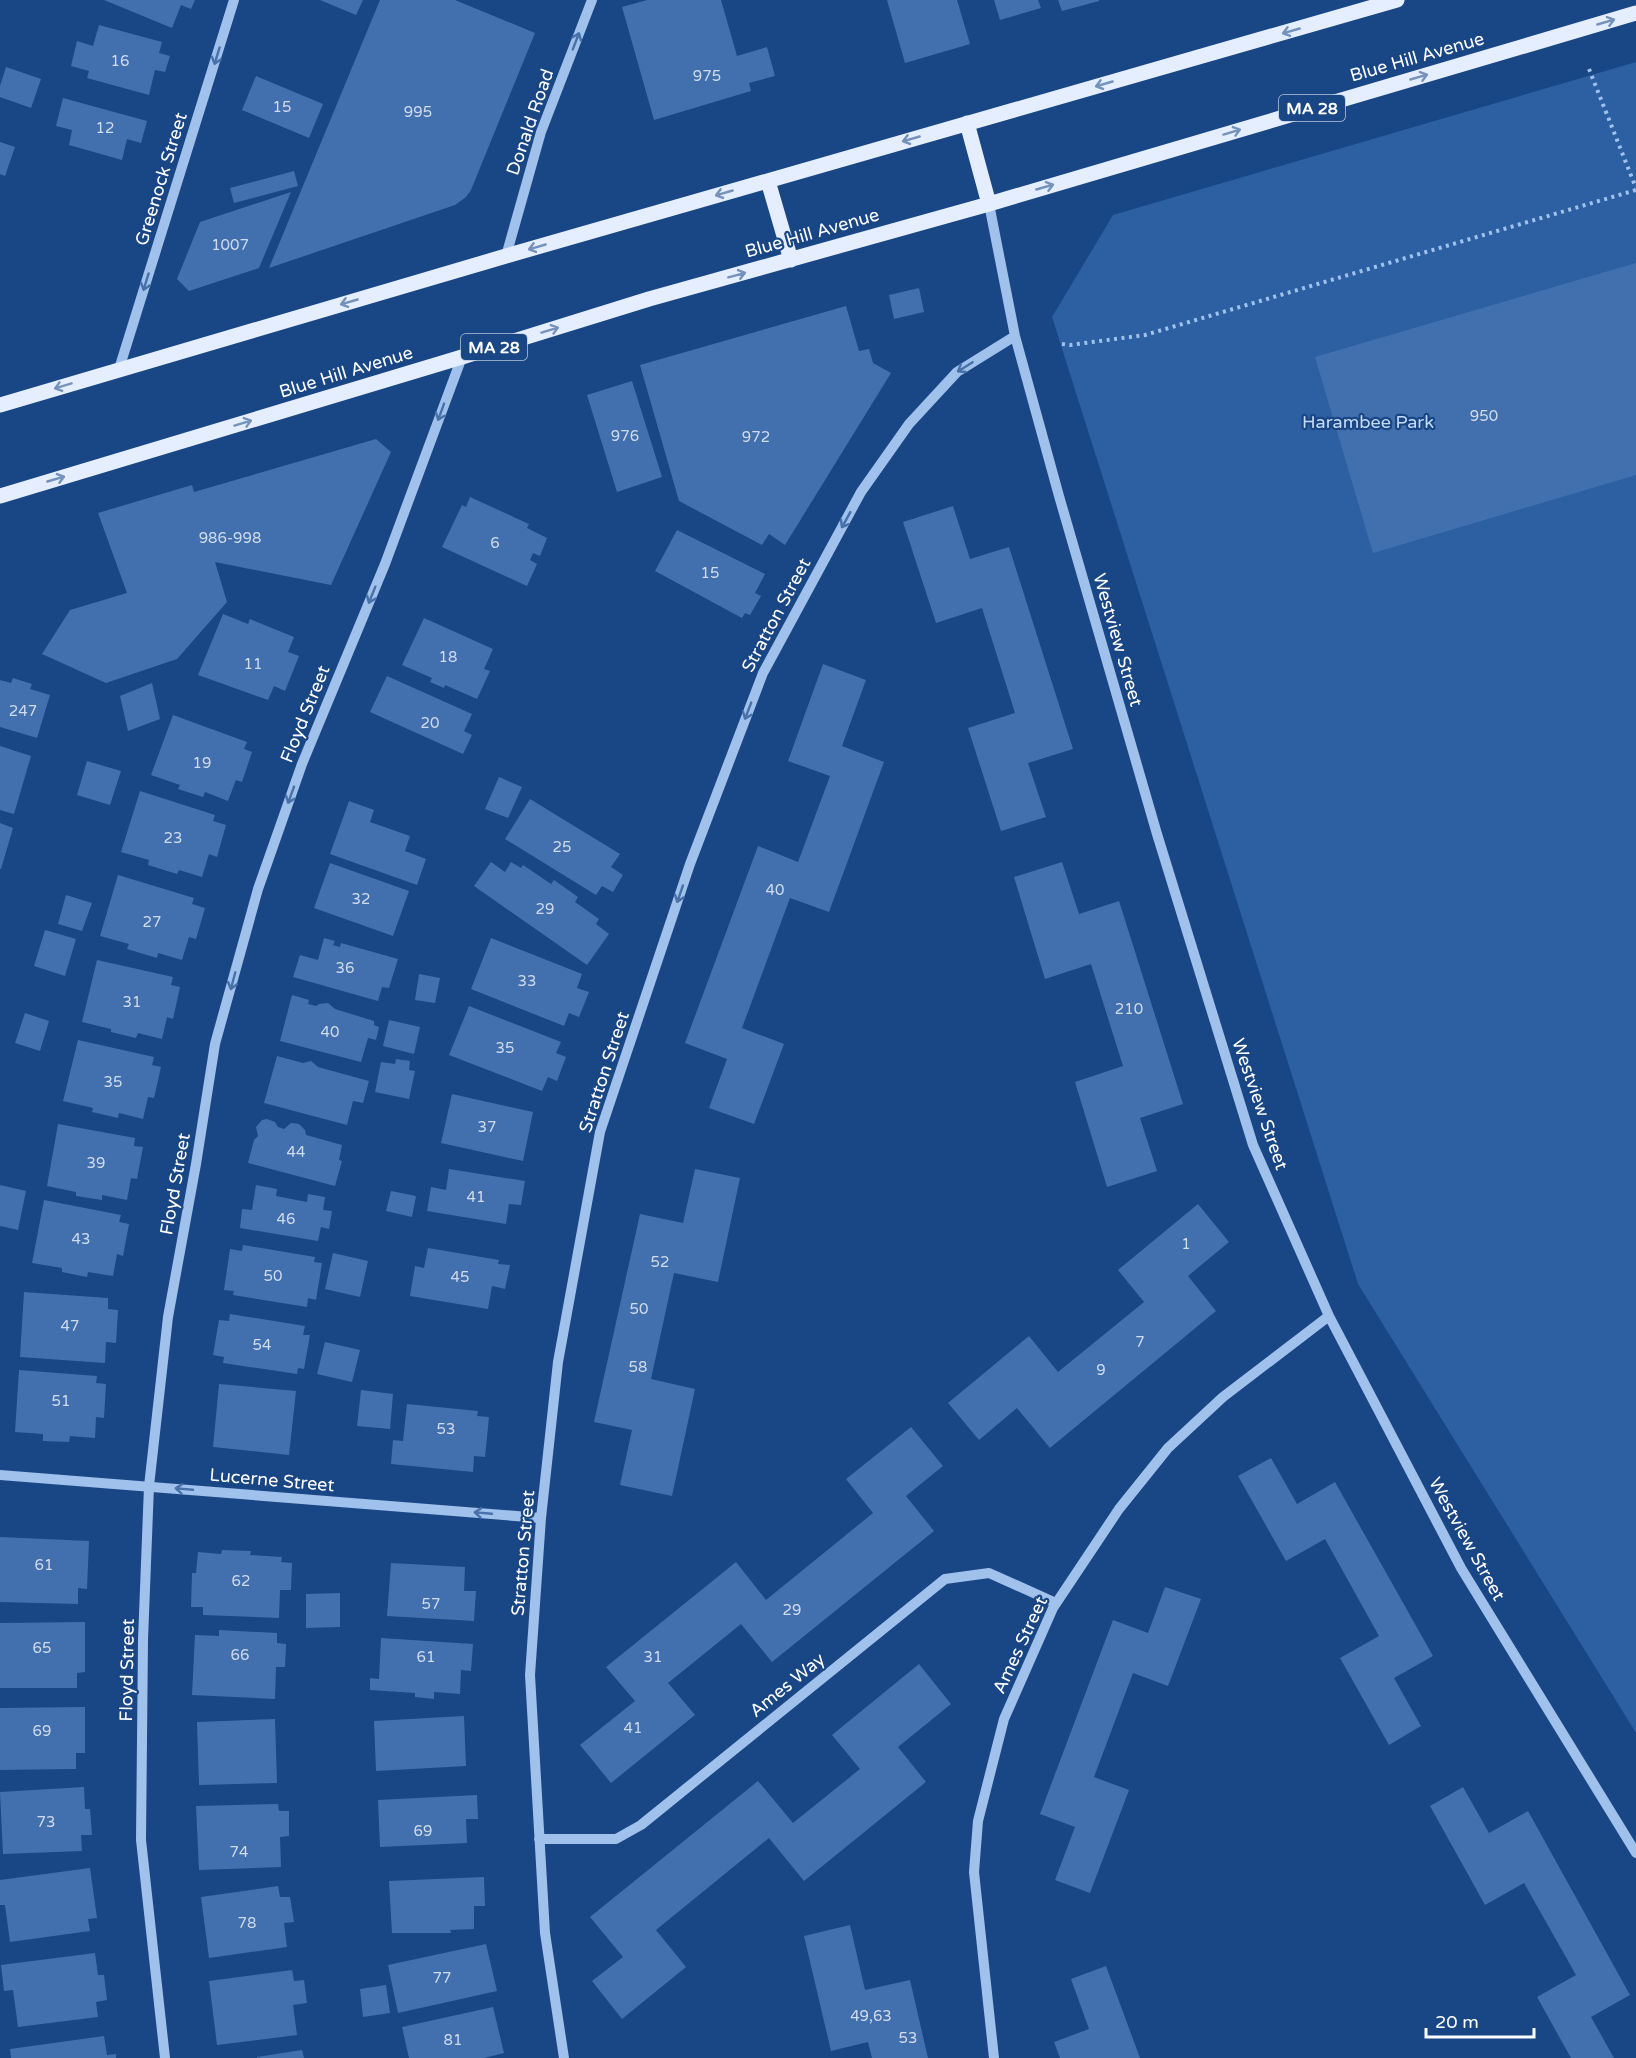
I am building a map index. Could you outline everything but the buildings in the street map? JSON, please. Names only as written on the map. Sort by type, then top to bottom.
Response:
[{"type":"main road","points":[[0,405],[506,256],[1397,0]]},
{"type":"main road","name":"Blue Hill Avenue","points":[[0,495],[462,357],[649,298],[989,204],[1636,14]]},
{"type":"main road","points":[[968,123],[989,204]]},
{"type":"main road","points":[[768,181],[791,260]]},
{"type":"street","name":"Greenock Street","points":[[119,369],[234,0]]},
{"type":"street","name":"Donald Road","points":[[506,256],[541,132],[592,0]]},
{"type":"street","points":[[989,204],[1015,336]]},
{"type":"street","name":"Westview Street","points":[[1015,336],[1157,834],[1253,1145],[1329,1316],[1461,1568],[1636,1853]]},
{"type":"street","name":"Stratton Street","points":[[564,2058],[545,1934],[530,1675],[541,1518],[558,1362],[600,1132],[690,864],[763,672],[861,492],[909,424],[957,372],[1015,336]]},
{"type":"street","name":"Floyd Street","points":[[165,2058],[141,1839],[143,1640],[149,1486],[168,1317],[215,1044],[258,889],[302,764],[385,564],[462,357]]},
{"type":"street","name":"Ames Street","points":[[994,2058],[974,1872],[978,1821],[1004,1719],[1056,1603],[1119,1509],[1168,1448],[1223,1397],[1329,1316]]},
{"type":"street","name":"Lucerne Street","points":[[0,1475],[541,1518]]},
{"type":"street","name":"Ames Way","points":[[539,1839],[616,1839],[641,1825],[945,1579],[990,1573],[1056,1603]]},
{"type":"path","points":[[1062,344],[1070,345],[1145,335],[1636,189],[1589,69]]},
{"type":"green space","name":"Harambee Park","points":[[1636,62],[1636,1733],[1358,1284],[1052,317],[1113,215]]}]
